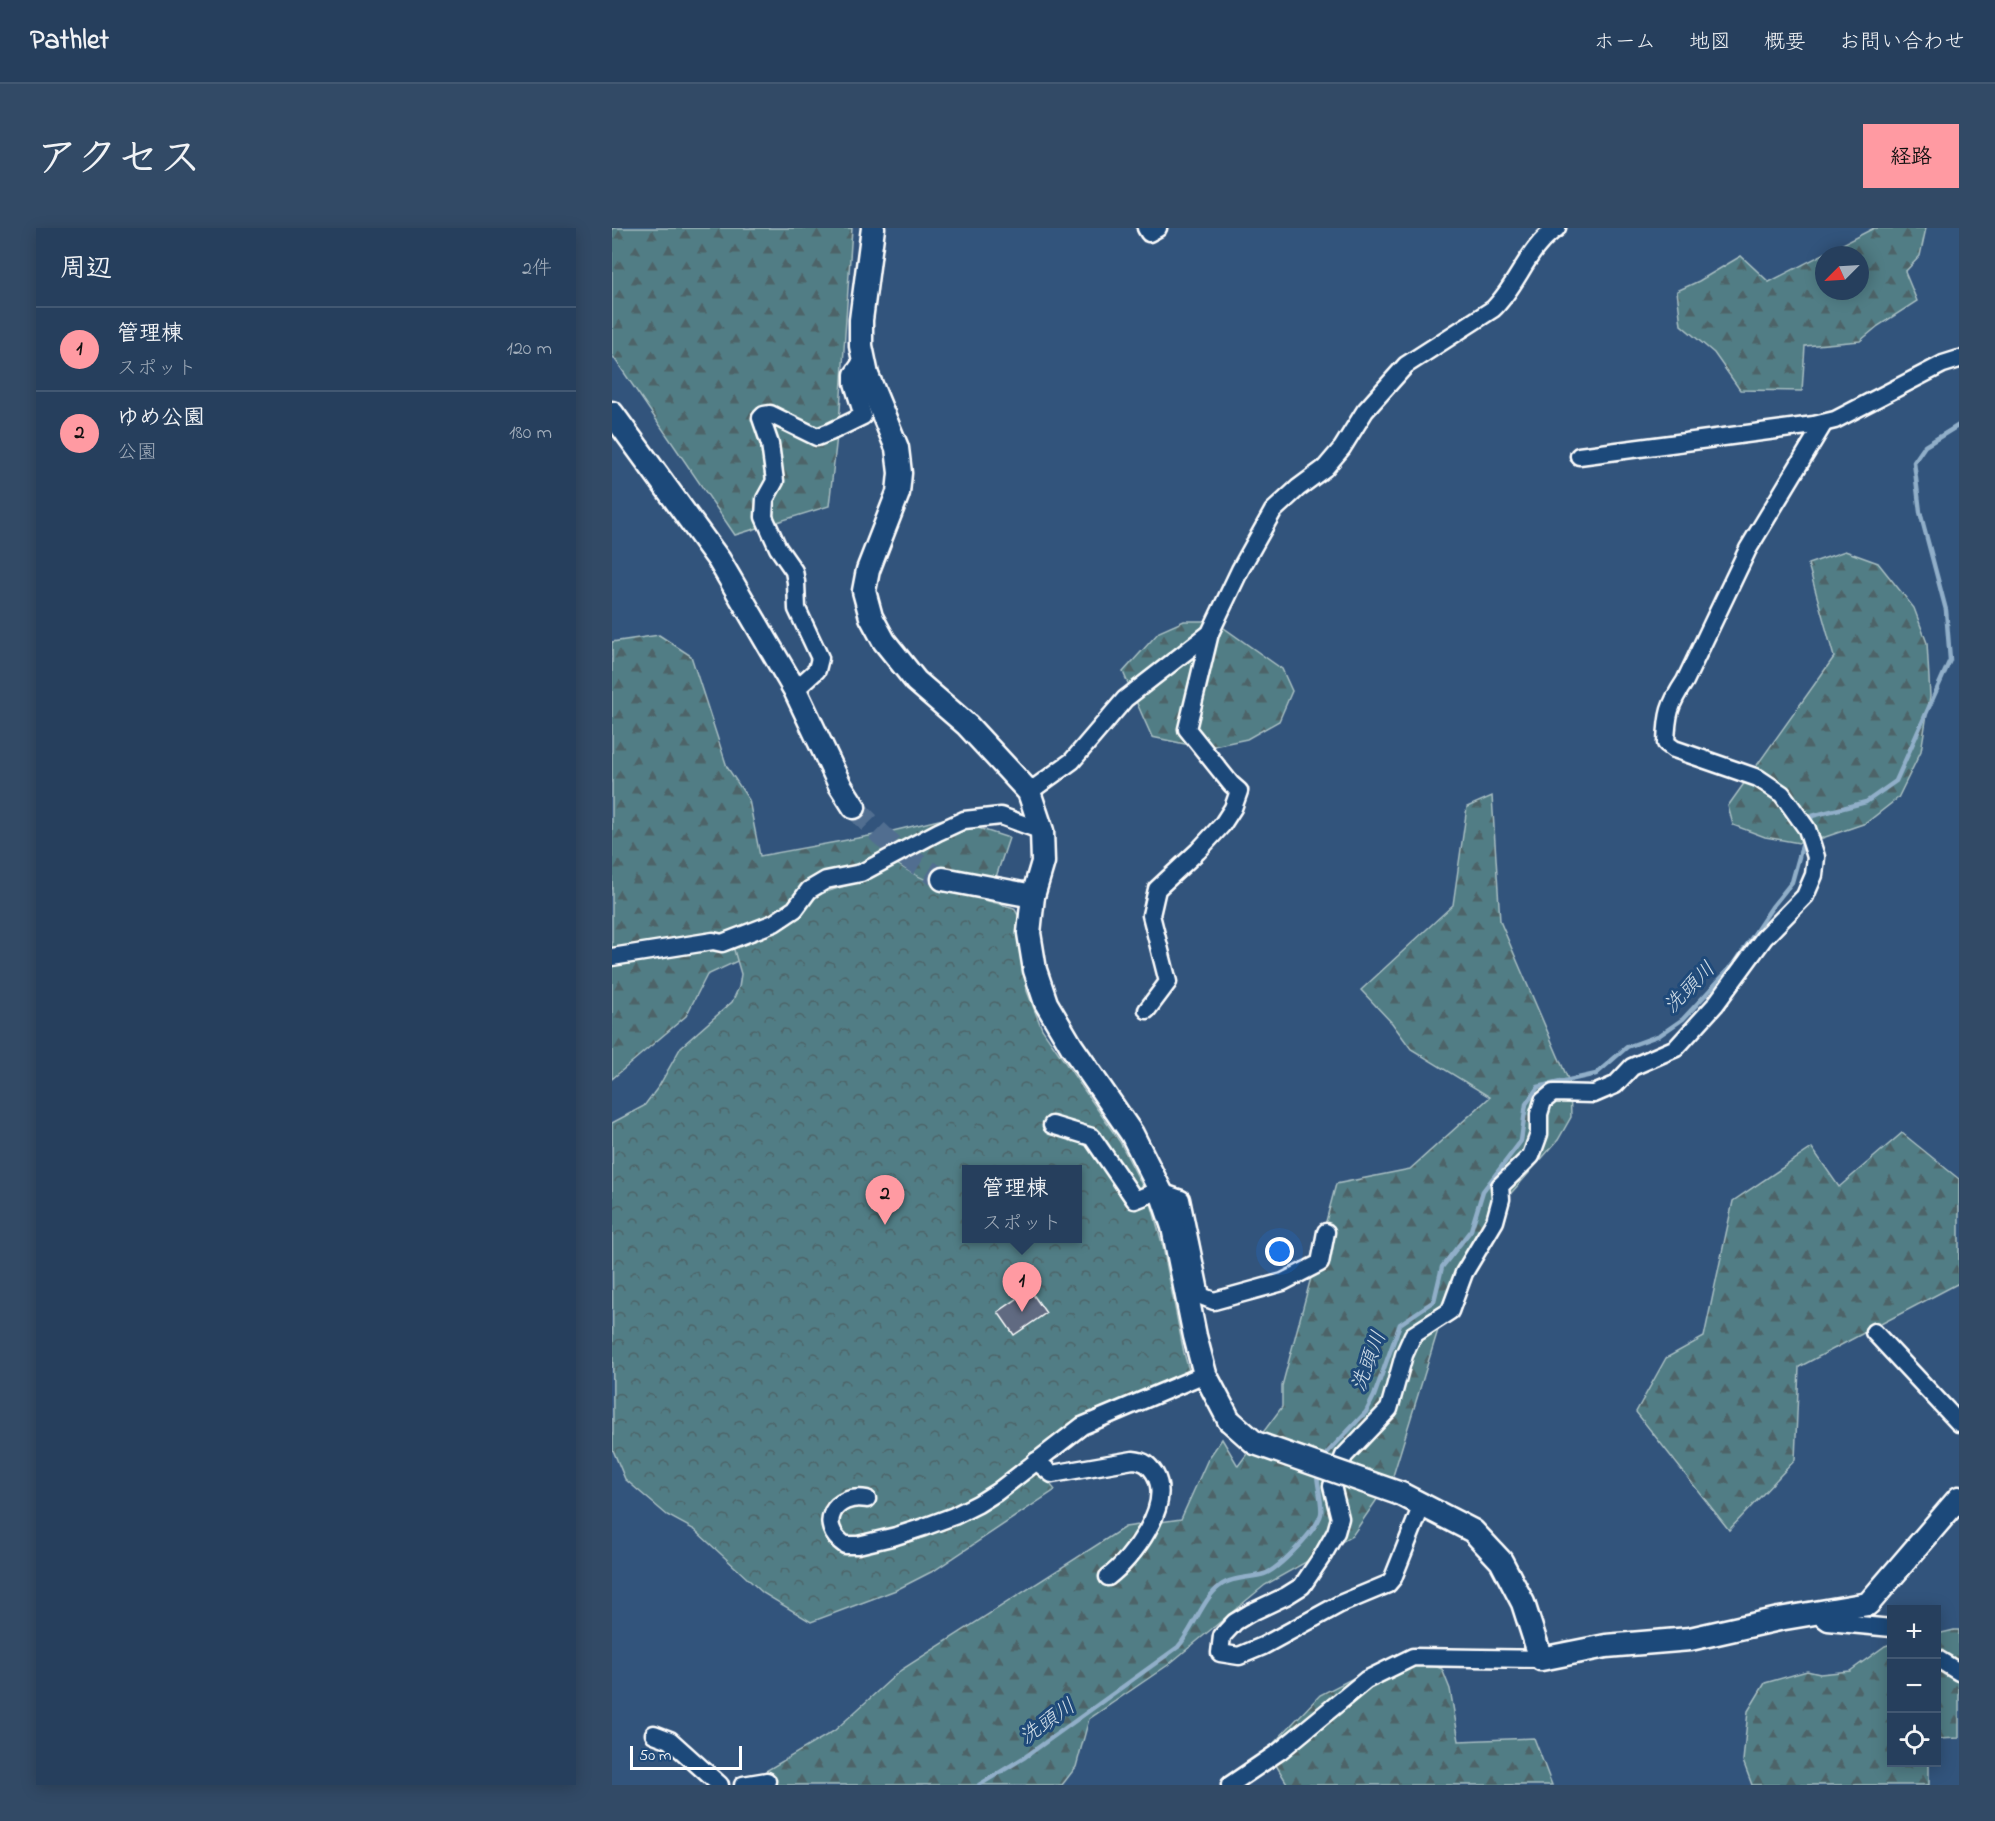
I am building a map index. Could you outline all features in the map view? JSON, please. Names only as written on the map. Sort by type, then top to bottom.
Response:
[{"type":"street","points":[[873,228],[861,320],[863,360],[897,448],[900,473],[898,494],[868,570],[864,591],[871,617],[884,641],[916,681],[967,725],[1029,792],[1042,831],[1043,862],[1033,896],[1029,933],[1035,970],[1047,1003],[1072,1047],[1132,1134],[1161,1191],[1173,1227],[1205,1374],[1229,1420],[1255,1443],[1401,1494],[1473,1531],[1501,1561],[1522,1603],[1541,1659]]},
{"type":"street","points":[[1146,228],[1149,233],[1158,228]]},
{"type":"street","points":[[1147,1010],[1168,982],[1151,915],[1157,889],[1222,825],[1233,808],[1239,791],[1187,729],[1210,633],[1240,570],[1274,511],[1324,468],[1342,448],[1365,411],[1406,365],[1493,309],[1509,291],[1521,268],[1534,251],[1549,233],[1557,228]]},
{"type":"street","points":[[1579,456],[1824,423],[1835,420],[1943,364],[1959,359]]},
{"type":"street","points":[[795,690],[817,670],[820,658],[797,609],[794,571],[777,548],[764,517],[765,499],[775,481],[770,444],[761,418],[770,414],[817,437],[863,416],[853,383],[853,374],[863,360]]},
{"type":"street","points":[[612,414],[719,560],[795,690],[840,784],[854,807]]},
{"type":"street","points":[[1422,1504],[1393,1578],[1388,1584],[1340,1604],[1263,1646],[1239,1656],[1220,1653],[1222,1636],[1236,1622],[1302,1586],[1323,1555],[1336,1532],[1340,1518],[1332,1486],[1344,1456],[1389,1409],[1404,1355],[1413,1335],[1450,1311],[1464,1273],[1495,1221],[1501,1199],[1500,1186],[1531,1155],[1539,1134],[1539,1114],[1543,1101],[1553,1093],[1594,1094],[1615,1085],[1632,1067],[1676,1048],[1715,1005],[1764,938],[1805,896],[1814,874],[1816,857],[1807,830],[1782,794],[1758,778],[1674,749],[1666,742],[1666,726],[1672,700],[1685,681],[1748,549],[1824,423]]},
{"type":"street","points":[[1029,792],[1072,761],[1125,699],[1210,633]]},
{"type":"street","points":[[612,957],[713,941],[722,943],[774,923],[795,909],[809,890],[826,880],[861,873],[964,820],[1000,816],[1042,831]]},
{"type":"street","points":[[943,879],[1033,896]]},
{"type":"street","points":[[1052,1125],[1092,1137],[1135,1200],[1161,1191],[1181,1199],[1201,1296],[1214,1301],[1283,1282],[1320,1263],[1326,1232]]},
{"type":"street","points":[[1874,1332],[1959,1424]]},
{"type":"street","points":[[867,1499],[856,1497],[847,1500],[836,1506],[831,1516],[830,1524],[834,1533],[845,1545],[858,1545],[896,1536],[954,1516],[987,1498],[1082,1426],[1205,1374]]},
{"type":"street","points":[[1036,1461],[1052,1474],[1133,1460],[1142,1460],[1151,1468],[1157,1478],[1160,1500],[1151,1526],[1119,1568],[1108,1577]]},
{"type":"street","points":[[1230,1785],[1280,1751],[1366,1680],[1413,1657],[1541,1659],[1606,1646],[1690,1639],[1779,1619],[1868,1604],[1959,1498]]},
{"type":"street","points":[[1817,1614],[1828,1622],[1887,1628]]},
{"type":"street","points":[[1938,1659],[1959,1672]]},
{"type":"street","points":[[654,1734],[670,1740],[720,1785]]},
{"type":"street","points":[[743,1785],[767,1781]]},
{"type":"green space","points":[[612,228],[852,228],[840,410],[829,506],[735,535],[612,355]]},
{"type":"green space","points":[[1874,228],[1926,228],[1920,256],[1905,272],[1917,301],[1878,326],[1860,341],[1805,346],[1802,391],[1740,390],[1714,353],[1681,325],[1677,291],[1741,256],[1769,282],[1815,258],[1815,300],[1869,300],[1869,246],[1839,246]]},
{"type":"green space","points":[[1845,551],[1878,563],[1914,608],[1927,643],[1930,696],[1921,751],[1898,798],[1866,823],[1805,844],[1765,837],[1733,825],[1728,806],[1834,657],[1808,564]]},
{"type":"green space","points":[[1184,621],[1214,621],[1282,669],[1292,691],[1279,721],[1247,739],[1204,748],[1152,737],[1123,672],[1159,632]]},
{"type":"green space","points":[[659,635],[691,656],[727,767],[749,800],[760,856],[880,834],[947,818],[1009,838],[969,958],[830,918],[707,975],[686,1016],[612,1079],[612,642]]},
{"type":"green space","points":[[1492,796],[1500,921],[1570,1084],[1571,1117],[1558,1140],[1489,1218],[1461,1268],[1438,1330],[1393,1476],[1352,1536],[1265,1585],[1168,1665],[1089,1719],[1076,1767],[1062,1785],[742,1785],[834,1731],[901,1670],[1125,1527],[1181,1519],[1208,1459],[1222,1439],[1238,1466],[1282,1407],[1282,1386],[1336,1184],[1410,1169],[1490,1097],[1411,1049],[1392,1023],[1361,990],[1453,905],[1467,807]]},
{"type":"green space","points":[[897,864],[938,885],[1014,908],[1021,920],[1021,950],[1027,991],[1042,1029],[1120,1142],[1151,1203],[1163,1247],[1184,1353],[1194,1388],[1086,1434],[1039,1470],[1055,1490],[935,1570],[896,1590],[811,1622],[763,1593],[695,1530],[667,1515],[625,1479],[613,1450],[612,1123],[644,1106],[659,1086],[681,1047],[732,1002],[739,987],[741,974],[732,943],[790,923],[823,893],[872,877]]},
{"type":"green space","points":[[1902,1133],[1959,1179],[1959,1283],[1799,1367],[1795,1460],[1729,1530],[1636,1412],[1666,1358],[1704,1337],[1733,1201],[1812,1148],[1839,1187]]},
{"type":"green space","points":[[1959,1630],[1959,1738],[1941,1739],[1941,1633]]},
{"type":"green space","points":[[1887,1645],[1887,1767],[1929,1767],[1929,1785],[1752,1785],[1743,1761],[1748,1711],[1765,1683],[1807,1671],[1820,1674],[1850,1671]]},
{"type":"green space","points":[[1402,1653],[1442,1669],[1450,1689],[1459,1741],[1534,1738],[1552,1785],[1288,1785],[1267,1750],[1320,1695]]},
{"type":"building","points":[[1030,1290],[1046,1313],[1014,1335],[998,1312]]},
{"type":"waterway","name":"洗頭川","points":[[1809,825],[1812,816],[1866,802],[1896,781],[1950,660],[1946,610],[1920,512],[1914,462],[1925,446],[1959,425]]},
{"type":"waterway","name":"洗頭川","points":[[1323,1460],[1366,1412],[1400,1324],[1434,1301],[1442,1267],[1471,1230],[1483,1191],[1521,1141],[1526,1104],[1538,1087],[1596,1074],[1627,1047],[1660,1035],[1683,1019],[1735,963],[1772,907],[1792,882],[1804,839]]},
{"type":"waterway","name":"洗頭川","points":[[979,1785],[1025,1757],[1178,1647],[1203,1606],[1220,1586],[1235,1579],[1264,1574],[1287,1557],[1313,1529],[1321,1514],[1317,1473]]},
{"type":"tunnel","points":[[854,807],[895,847],[943,879]]},
{"type":"place","name":"ゆめ公園","points":[[885,1225]]},
{"type":"place","name":"管理棟","points":[[1022,1312]]}]
